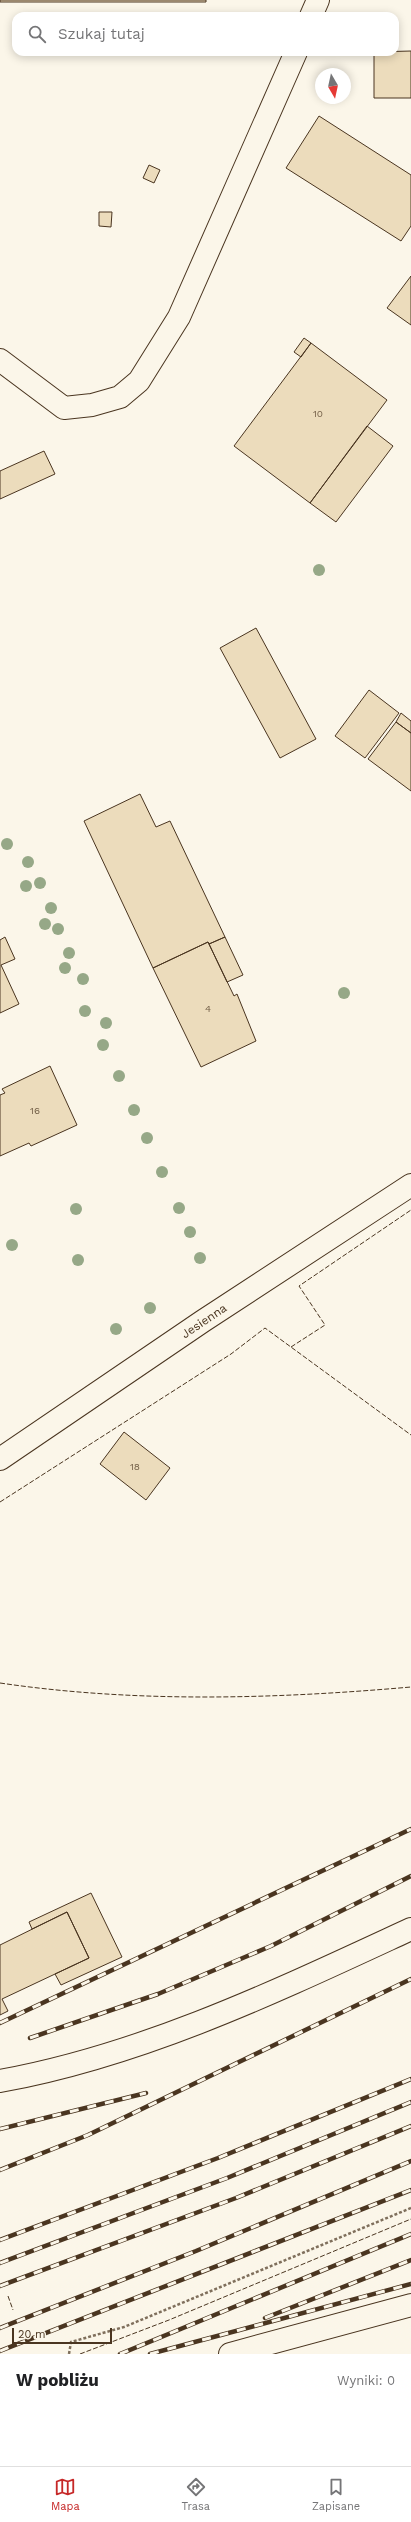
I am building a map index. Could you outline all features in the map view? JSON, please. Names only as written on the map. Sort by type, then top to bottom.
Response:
[{"type":"street","points":[[313,12],[318,0]]},
{"type":"street","points":[[0,360],[64,408],[92,405],[120,397],[139,381],[179,317],[294,56]]},
{"type":"street","name":"Jesienna","points":[[0,1459],[203,1321],[411,1186]]},
{"type":"street","points":[[0,2081],[90,2059],[160,2037],[293,1984],[411,1929]]},
{"type":"street","points":[[230,2354],[411,2305]]},
{"type":"path","points":[[69,2354],[72,2342],[124,2327],[411,2208]]},
{"type":"building","points":[[0,0],[206,0],[206,2],[0,2]]},
{"type":"building","points":[[399,51],[411,51],[411,98],[374,98],[374,56],[399,56]]},
{"type":"building","points":[[319,116],[411,175],[411,226],[401,241],[286,168]]},
{"type":"building","points":[[149,165],[160,170],[154,183],[143,178]]},
{"type":"building","points":[[99,212],[112,212],[111,227],[99,226]]},
{"type":"building","points":[[411,276],[411,325],[387,308]]},
{"type":"building","points":[[304,338],[311,343],[301,357],[294,352]]},
{"type":"building","points":[[311,343],[387,400],[310,503],[234,446]]},
{"type":"building","points":[[367,426],[393,446],[336,522],[310,503]]},
{"type":"building","points":[[44,451],[55,474],[0,499],[0,471]]},
{"type":"building","points":[[256,628],[316,739],[280,758],[220,648]]},
{"type":"building","points":[[369,690],[399,713],[365,758],[335,736]]},
{"type":"building","points":[[401,713],[411,721],[411,733],[396,722]]},
{"type":"building","points":[[396,722],[411,733],[411,791],[368,759]]},
{"type":"building","points":[[140,794],[156,827],[170,821],[225,937],[209,944],[208,942],[153,968],[84,821]]},
{"type":"building","points":[[5,937],[15,959],[1,965],[19,1004],[0,1013],[0,940]]},
{"type":"building","points":[[225,937],[243,975],[227,982],[209,944]]},
{"type":"building","points":[[208,942],[234,996],[237,994],[256,1041],[201,1067],[153,968]]},
{"type":"building","points":[[50,1066],[77,1125],[31,1146],[29,1143],[0,1156],[0,1095],[5,1093],[2,1089]]},
{"type":"building","points":[[124,1432],[170,1468],[146,1500],[100,1464]]},
{"type":"building","points":[[91,1893],[122,1957],[61,1985],[55,1974],[89,1958],[67,1912],[32,1929],[29,1922]]},
{"type":"building","points":[[67,1912],[89,1958],[2,1999],[8,2011],[0,2015],[0,1945]]},
{"type":"railway","points":[[0,2023],[411,1829]]},
{"type":"railway","points":[[30,2038],[158,1994],[271,1946],[411,1876]]},
{"type":"railway","points":[[0,2170],[88,2135],[411,1979]]},
{"type":"railway","points":[[0,2240],[218,2158],[411,2079]]},
{"type":"railway","points":[[0,2129],[146,2093]]},
{"type":"railway","points":[[0,2263],[227,2178],[411,2102]]},
{"type":"railway","points":[[0,2286],[236,2198],[411,2126]]},
{"type":"railway","points":[[0,2328],[196,2251],[411,2161]]},
{"type":"railway","points":[[0,2351],[411,2190]]},
{"type":"railway","points":[[120,2354],[411,2234]]},
{"type":"railway","points":[[265,2318],[411,2260]]},
{"type":"railway","points":[[150,2354],[411,2284]]},
{"type":"fence","points":[[291,1347],[325,1325],[299,1286],[411,1210]]},
{"type":"fence","points":[[0,1502],[231,1354],[265,1328],[411,1435]]},
{"type":"fence","points":[[0,1683],[102,1694],[205,1697],[308,1694],[411,1687]]},
{"type":"fence","points":[[80,2354],[169,2320],[411,2219]]},
{"type":"fence","points":[[8,2296],[13,2310]]}]
